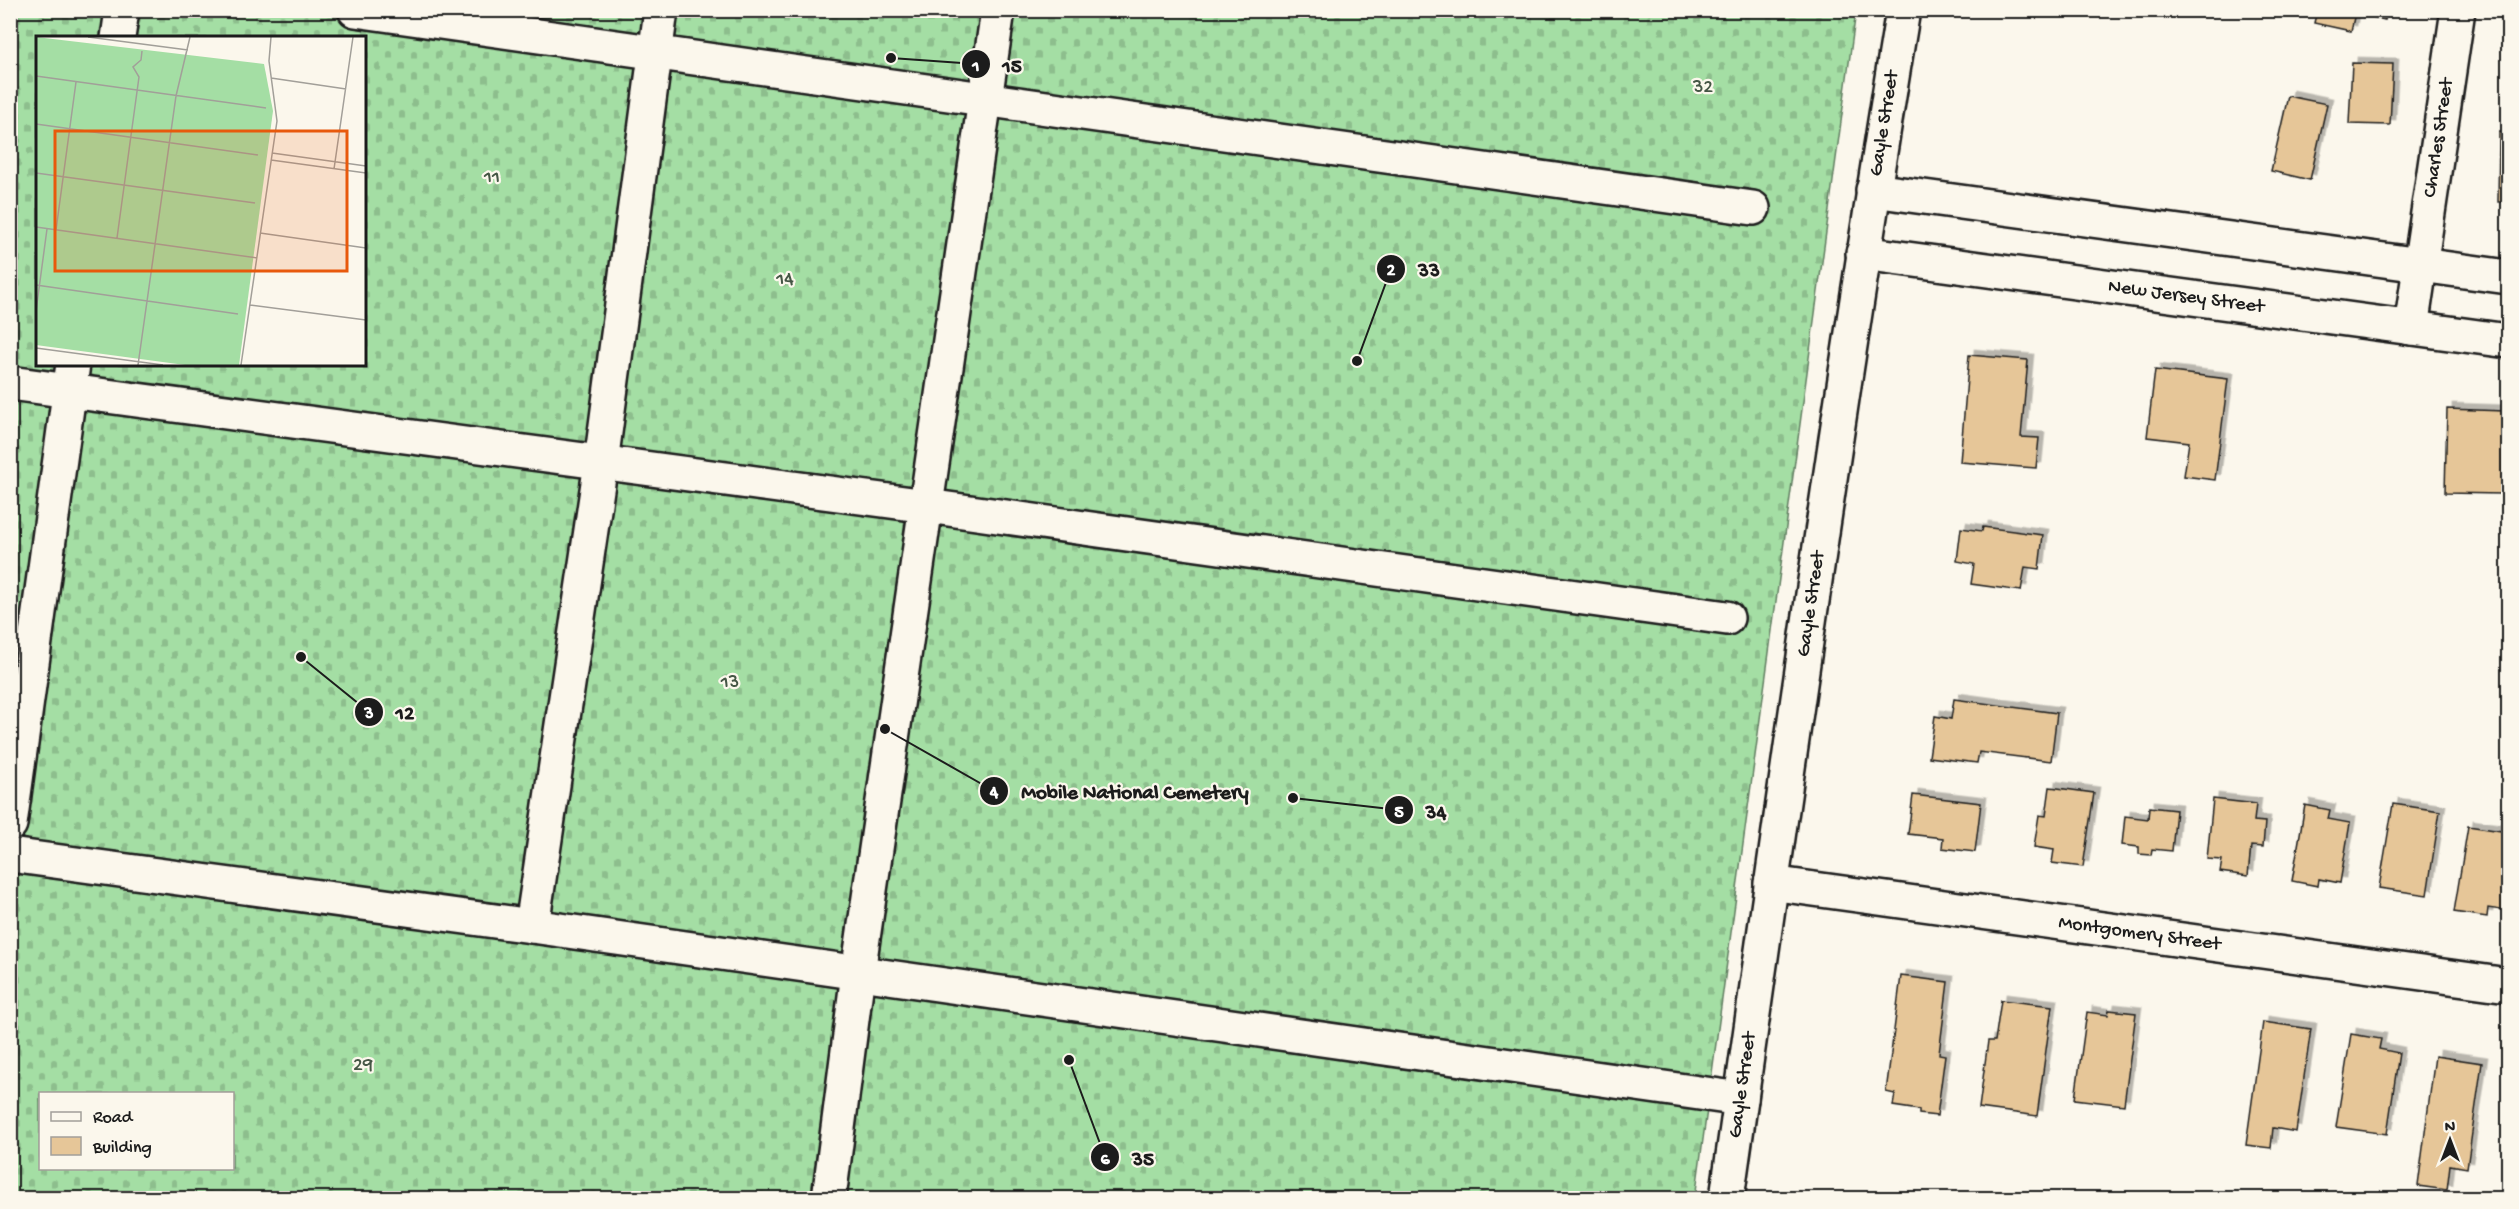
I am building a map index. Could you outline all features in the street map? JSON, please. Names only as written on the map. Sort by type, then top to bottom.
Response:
[{"type":"street","points":[[118,36],[122,10]]},
{"type":"street","points":[[355,10],[1753,208]]},
{"type":"street","points":[[532,926],[601,463],[661,10]]},
{"type":"street","points":[[829,1198],[858,973],[998,10]]},
{"type":"street","name":"Gayle Street","points":[[1727,1198],[1863,253],[1903,10]]},
{"type":"street","name":"Charles Street","points":[[2411,327],[2458,10]]},
{"type":"street","points":[[1873,190],[2508,277]]},
{"type":"street","name":"New Jersey Street","points":[[1863,253],[2508,341]]},
{"type":"street","points":[[10,824],[71,378]]},
{"type":"street","points":[[10,383],[71,378],[601,463],[927,506],[1726,618]]},
{"type":"street","points":[[10,855],[532,926],[1741,1099]]},
{"type":"street","name":"Montgomery Street","points":[[1771,883],[2508,984]]},
{"type":"green space","points":[[10,11],[1856,11],[1695,1198],[11,1198]]},
{"type":"building","points":[[2317,10],[2387,10],[2385,20],[2355,13],[2351,31],[2314,23]]},
{"type":"building","points":[[2352,63],[2393,64],[2390,125],[2349,124]]},
{"type":"building","points":[[2288,96],[2327,104],[2310,180],[2271,171]]},
{"type":"building","points":[[2499,132],[2508,132],[2508,202],[2498,202]]},
{"type":"building","points":[[1969,355],[2028,360],[2021,437],[2039,438],[2036,468],[1960,462]]},
{"type":"building","points":[[2155,370],[2228,379],[2215,480],[2184,476],[2189,442],[2147,437]]},
{"type":"building","points":[[2447,409],[2505,411],[2502,494],[2445,493]]},
{"type":"building","points":[[1983,527],[2043,535],[2039,569],[2025,567],[2021,591],[1971,584],[1974,564],[1957,561],[1961,528],[1982,531]]},
{"type":"building","points":[[1954,699],[2057,713],[2051,761],[1979,752],[1977,763],[1929,757],[1935,716],[1951,719]]},
{"type":"building","points":[[2050,787],[2094,793],[2083,867],[2052,863],[2054,850],[2034,847],[2039,815],[2046,816]]},
{"type":"building","points":[[1913,795],[1981,803],[1975,852],[1942,848],[1943,838],[1908,834]]},
{"type":"building","points":[[2213,799],[2256,804],[2254,821],[2265,822],[2263,847],[2251,846],[2248,876],[2220,872],[2222,860],[2207,859]]},
{"type":"building","points":[[2393,804],[2440,811],[2427,895],[2379,888]]},
{"type":"building","points":[[2305,805],[2330,810],[2328,819],[2350,823],[2340,883],[2319,879],[2318,886],[2292,881]]},
{"type":"building","points":[[2149,807],[2176,810],[2172,851],[2152,849],[2151,855],[2139,854],[2139,847],[2122,845],[2125,816],[2148,819]]},
{"type":"building","points":[[2468,826],[2508,832],[2508,911],[2488,908],[2487,917],[2454,912]]},
{"type":"building","points":[[1901,976],[1948,982],[1939,1054],[1945,1055],[1937,1116],[1919,1114],[1919,1110],[1893,1106],[1895,1094],[1886,1092]]},
{"type":"building","points":[[2001,1000],[2052,1006],[2037,1116],[1979,1108],[1988,1041],[1995,1041]]},
{"type":"building","points":[[2109,1010],[2136,1013],[2124,1105],[2075,1099],[2087,1012],[2108,1015]]},
{"type":"building","points":[[2263,1022],[2311,1029],[2296,1132],[2273,1128],[2271,1148],[2246,1145]]},
{"type":"building","points":[[2351,1034],[2381,1039],[2379,1049],[2399,1053],[2387,1134],[2336,1127]]},
{"type":"building","points":[[2435,1056],[2482,1063],[2467,1168],[2450,1165],[2447,1190],[2418,1186]]},
{"type":"building","points":[[2508,1146],[2508,1198],[2502,1198]]},
{"type":"place","name":"15","points":[[891,58]]},
{"type":"place","name":"33","points":[[1357,361]]},
{"type":"place","name":"12","points":[[301,657]]},
{"type":"place","name":"Mobile National Cemetery","points":[[885,729]]},
{"type":"place","name":"34","points":[[1293,798]]},
{"type":"place","name":"35","points":[[1069,1060]]},
{"type":"park label","name":"32","points":[[1703,88]]},
{"type":"park label","name":"11","points":[[492,178]]},
{"type":"park label","name":"14","points":[[785,280]]},
{"type":"park label","name":"13","points":[[730,683]]},
{"type":"park label","name":"29","points":[[363,1066]]}]
